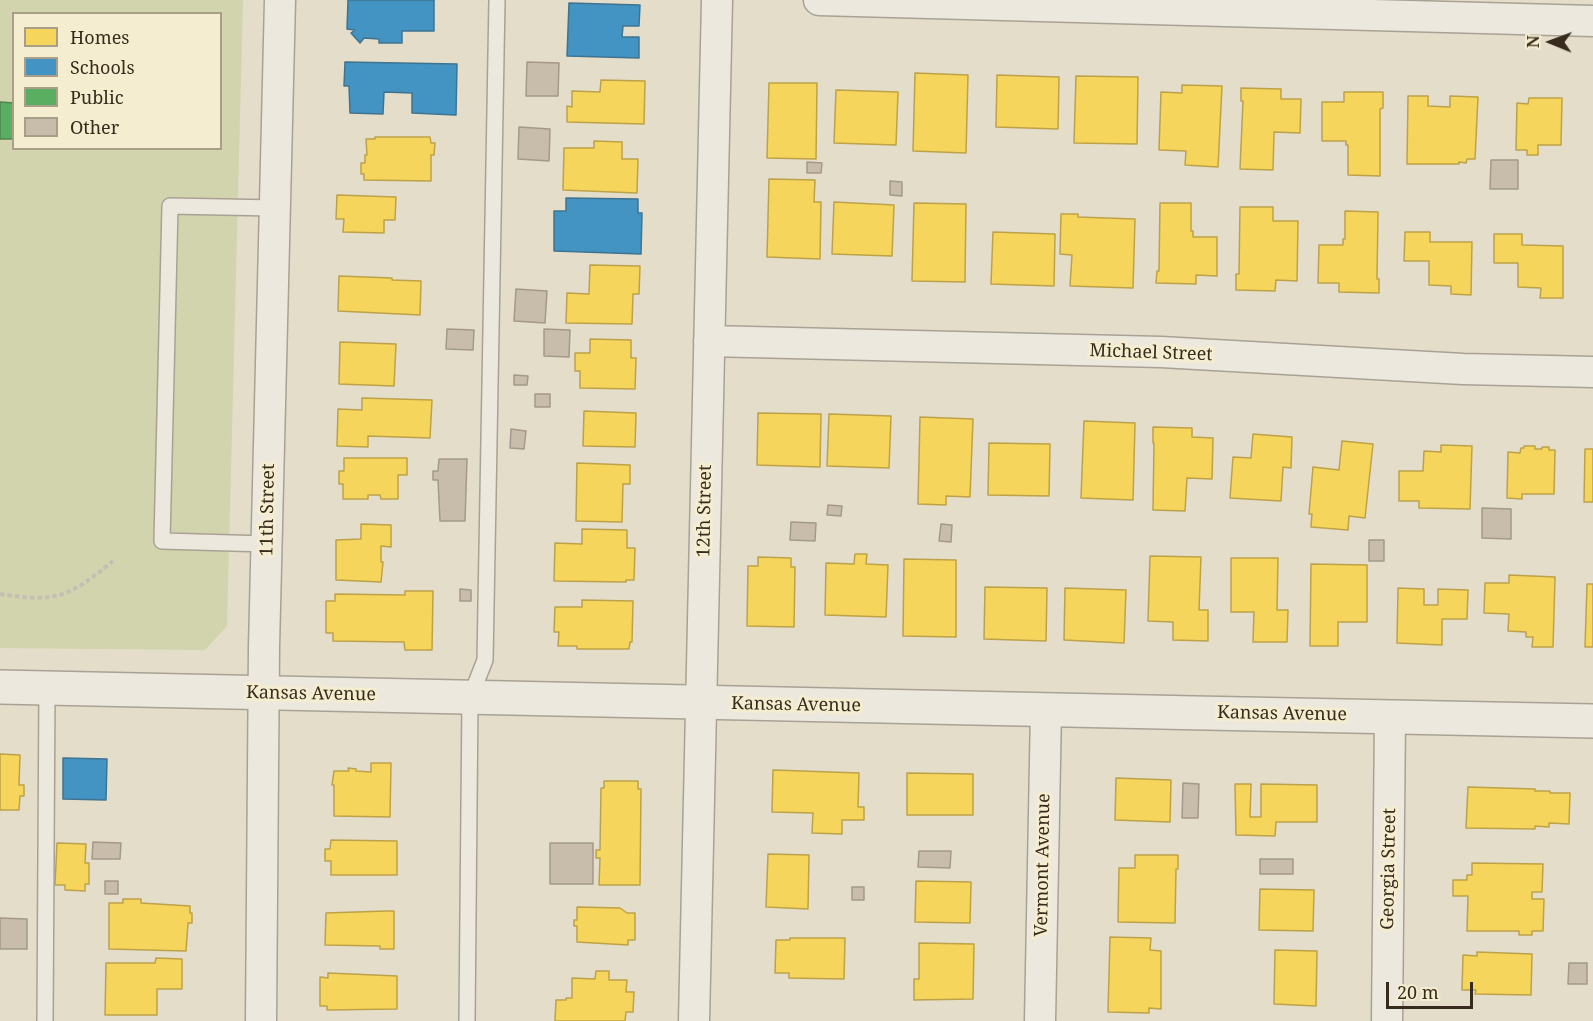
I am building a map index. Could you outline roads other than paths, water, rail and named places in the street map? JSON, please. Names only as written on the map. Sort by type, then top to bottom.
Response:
[{"type":"street","name":"11th Street","points":[[261,1021],[264,693],[280,0]]},
{"type":"street","name":"12th Street","points":[[694,1021],[717,0]]},
{"type":"street","points":[[819,0],[1593,21]]},
{"type":"street","name":"Michael Street","points":[[709,341],[1161,352],[1463,369],[1593,372]]},
{"type":"street","name":"Kansas Avenue","points":[[0,687],[701,704],[1593,721]]},
{"type":"street","name":"Vermont Avenue","points":[[1040,1021],[1046,709]]},
{"type":"street","name":"Georgia Street","points":[[1387,1021],[1390,717]]},
{"type":"lane","points":[[467,1021],[470,698],[485,660],[497,0]]},
{"type":"lane","points":[[267,544],[162,542],[169,218],[170,206],[275,208]]},
{"type":"lane","points":[[45,1021],[47,688]]}]
